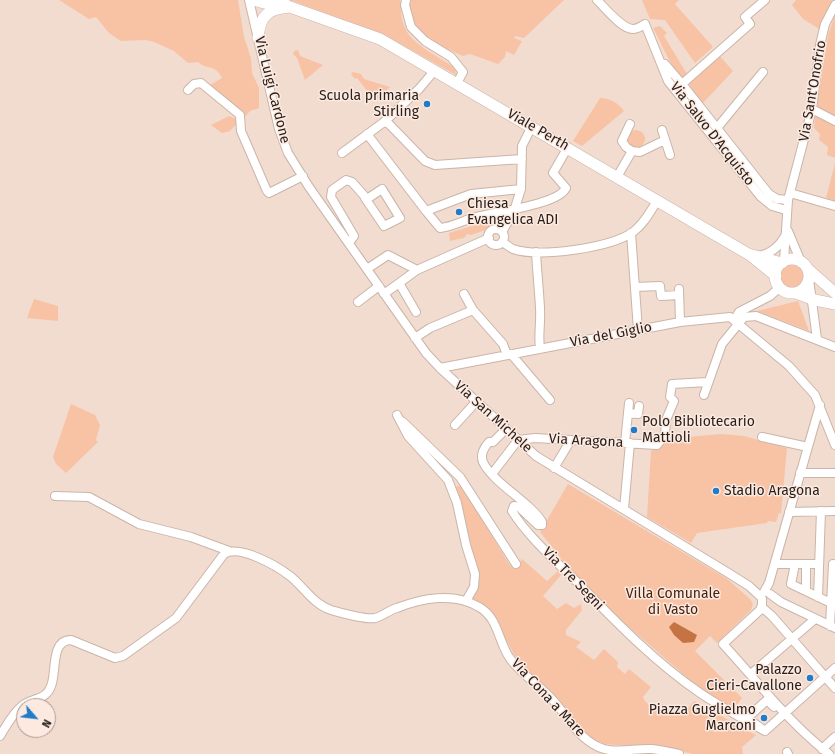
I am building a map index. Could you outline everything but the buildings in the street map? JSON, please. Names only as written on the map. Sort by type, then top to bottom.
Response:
[{"type":"main road","name":"Viale Perth","points":[[253,0],[264,3],[283,3],[380,39],[754,255],[776,276]]},
{"type":"main road","points":[[258,38],[262,18],[283,3]]},
{"type":"main road","name":"Viale Perth","points":[[754,255],[783,262]]},
{"type":"main road","points":[[806,270],[805,288],[796,292],[787,292],[780,287],[776,276],[779,266],[783,262],[793,259],[806,270],[833,300]]},
{"type":"main road","points":[[796,292],[811,299],[833,300]]},
{"type":"street","name":"Via Luigi Cardone","points":[[249,0],[279,129],[288,153],[302,176]]},
{"type":"street","points":[[406,0],[411,27],[425,41],[451,57],[463,72],[457,83]]},
{"type":"street","points":[[597,0],[619,21],[629,28],[637,29],[645,24],[658,56],[670,76]]},
{"type":"street","points":[[682,84],[750,24],[745,17],[765,0]]},
{"type":"street","name":"Via Sant'Onofrio","points":[[783,262],[786,235],[786,210],[812,109],[820,45],[825,24],[835,5]]},
{"type":"street","points":[[342,153],[384,122],[419,89],[435,70]]},
{"type":"street","points":[[717,128],[763,72]]},
{"type":"street","name":"Via Salvo D'Acquisto","points":[[670,76],[682,84],[717,128],[730,151],[769,194],[777,199],[789,196],[835,206]]},
{"type":"street","name":"Via Salvo D'Acquisto","points":[[670,76],[730,151],[766,201],[776,208],[786,210]]},
{"type":"street","points":[[188,90],[194,84],[201,83],[240,115],[241,131],[269,193],[302,176]]},
{"type":"street","points":[[812,109],[835,121]]},
{"type":"street","points":[[384,122],[389,124],[425,161],[430,164],[435,165],[522,159]]},
{"type":"street","points":[[630,124],[622,141],[626,147],[632,150],[640,152],[665,140]]},
{"type":"street","points":[[502,232],[514,211],[521,189],[522,146],[532,126]]},
{"type":"street","points":[[662,130],[670,155]]},
{"type":"street","points":[[367,134],[440,228],[488,214],[514,211],[542,202],[565,191],[566,186],[553,173],[568,148]]},
{"type":"street","points":[[617,177],[632,150]]},
{"type":"street","name":"Via San Michele","points":[[302,176],[415,338],[440,368],[536,456],[749,586],[833,627]]},
{"type":"street","points":[[349,243],[354,236],[332,200],[332,190],[346,180],[352,182],[384,226],[400,218],[382,189],[369,199],[364,198]]},
{"type":"street","points":[[426,211],[472,194],[521,189]]},
{"type":"street","points":[[502,242],[512,249],[536,252],[588,248],[604,245],[631,233],[644,222],[657,200]]},
{"type":"street","name":"Via Sant'Onofrio","points":[[786,226],[806,270],[817,339]]},
{"type":"street","points":[[384,294],[418,270],[489,238],[493,230],[498,229],[502,232],[504,237],[502,242]]},
{"type":"street","points":[[631,233],[638,330]]},
{"type":"street","points":[[754,255],[770,253],[778,247],[786,235]]},
{"type":"street","points":[[489,238],[493,244],[502,242]]},
{"type":"street","points":[[536,252],[541,321],[538,334],[540,349]]},
{"type":"street","points":[[367,268],[388,255],[418,270]]},
{"type":"street","points":[[399,283],[416,312]]},
{"type":"street","points":[[358,302],[379,286]]},
{"type":"street","points":[[635,287],[660,286],[661,296],[679,292],[680,322]]},
{"type":"street","points":[[756,316],[758,307],[766,298],[780,287]]},
{"type":"street","points":[[464,294],[473,310],[503,344],[509,354],[550,400]]},
{"type":"street","points":[[766,298],[739,312],[736,316],[740,322],[789,366],[815,395],[835,445]]},
{"type":"street","points":[[814,315],[820,307],[833,300]]},
{"type":"street","points":[[415,338],[430,328],[473,310]]},
{"type":"street","points":[[704,395],[722,344],[740,322],[749,315],[756,316],[835,347]]},
{"type":"street","name":"Via del Giglio","points":[[440,368],[680,322],[730,317],[740,322]]},
{"type":"street","name":"Via Aragona","points":[[518,440],[535,438],[657,445],[665,435],[666,420],[674,401],[670,397],[672,384],[708,382]]},
{"type":"street","points":[[455,425],[476,402]]},
{"type":"street","points":[[624,510],[629,403]]},
{"type":"street","points":[[820,405],[769,583],[769,597],[762,605],[835,688]]},
{"type":"street","points":[[628,413],[638,414],[639,406]]},
{"type":"street","points":[[466,601],[474,587],[475,574],[466,545],[457,503],[448,480],[408,436],[397,415],[460,477],[516,564]]},
{"type":"street","points":[[506,429],[494,442],[489,442],[484,448],[483,462],[492,474],[518,440]]},
{"type":"street","points":[[762,438],[808,447]]},
{"type":"street","points":[[554,468],[572,440]]},
{"type":"street","points":[[800,473],[835,473]]},
{"type":"street","name":"Via Tre Segni","points":[[492,474],[542,522],[542,525],[538,526],[518,507],[514,506],[512,511],[519,521],[555,561],[635,640],[698,692],[765,731]]},
{"type":"street","name":"Via Cona a Mare","points":[[55,496],[89,497],[139,524],[191,537],[229,551],[240,552],[269,563],[290,576],[324,607],[357,616],[374,618],[418,601],[452,598],[479,606],[488,614],[510,659],[551,699],[580,733],[591,743],[609,750],[652,749],[679,754]]},
{"type":"street","points":[[818,597],[821,511]]},
{"type":"street","points":[[789,512],[835,511]]},
{"type":"street","points":[[0,736],[23,704],[42,698],[49,691],[53,680],[56,654],[62,642],[71,640],[115,658],[123,656],[176,618],[224,554],[229,551]]},
{"type":"street","points":[[775,564],[818,564]]},
{"type":"street","points":[[795,564],[792,584],[833,604]]},
{"type":"street","points":[[806,564],[806,590]]},
{"type":"street","points":[[833,564],[833,627]]},
{"type":"street","points":[[767,612],[723,644],[751,674],[783,714]]},
{"type":"street","points":[[751,674],[815,619]]},
{"type":"street","points":[[835,668],[783,714],[765,731],[747,718],[767,700],[783,714],[825,751],[835,737]]},
{"type":"green space","points":[[59,0],[238,0],[244,37],[251,58],[252,73],[259,88],[259,108],[250,111],[243,119],[210,85],[222,78],[217,70],[202,65],[198,62],[188,63],[174,51],[154,42],[146,40],[121,41],[109,33],[96,17],[89,19]]},
{"type":"green space","points":[[277,0],[400,0],[403,23],[410,36],[428,51],[455,68],[456,75],[388,37],[293,1],[281,2]]},
{"type":"green space","points":[[411,0],[564,0],[524,38],[515,36],[514,38],[522,41],[514,55],[506,51],[505,57],[498,64],[470,54],[463,56],[426,39],[414,26],[409,12]]},
{"type":"green space","points":[[642,0],[679,0],[675,4],[713,47],[695,63],[665,20],[650,19]]},
{"type":"green space","points":[[796,0],[835,0],[821,30],[803,19],[792,5]]},
{"type":"green space","points":[[835,15],[835,119],[819,110],[817,106],[828,35]]},
{"type":"green space","points":[[660,26],[667,33],[664,36],[687,74],[684,78],[671,63],[653,28]]},
{"type":"green space","points":[[298,50],[300,56],[323,65],[305,80],[297,58],[293,54],[294,51]]},
{"type":"green space","points":[[719,55],[733,71],[701,105],[689,84]]},
{"type":"green space","points":[[353,72],[361,74],[364,79],[390,87],[375,101],[357,78],[355,79],[351,74]]},
{"type":"green space","points":[[201,83],[239,116],[239,121],[230,131],[222,133],[211,125],[229,116],[236,119],[237,117]]},
{"type":"green space","points":[[600,98],[614,102],[624,111],[582,146],[573,141]]},
{"type":"green space","points":[[819,115],[835,125],[835,158],[827,155],[828,147],[819,140],[820,134],[814,128],[815,117]]},
{"type":"green space","points":[[636,130],[642,133],[645,139],[642,145],[636,148],[630,145],[627,139],[630,133]]},
{"type":"green space","points":[[835,163],[835,201],[826,198]]},
{"type":"green space","points":[[501,217],[503,221],[500,225],[471,235],[467,234],[464,238],[450,241],[449,233]]},
{"type":"green space","points":[[793,263],[802,267],[806,276],[802,285],[793,289],[784,285],[780,276],[784,267]]},
{"type":"green space","points":[[34,299],[58,306],[58,321],[27,318]]},
{"type":"green space","points":[[798,301],[809,331],[757,311]]},
{"type":"green space","points":[[71,404],[95,415],[100,425],[96,440],[98,442],[66,473],[56,464],[53,457]]},
{"type":"green space","name":"Stadio Aragona","points":[[722,434],[744,436],[787,448],[781,513],[779,513],[776,522],[768,521],[767,523],[697,533],[691,543],[647,517],[651,451],[674,438]]},
{"type":"green space","name":"Villa Comunale di Vasto","points":[[568,484],[726,578],[750,599],[753,604],[751,610],[717,643],[710,636],[695,651],[742,698],[737,705],[744,716],[732,710],[721,701],[699,688],[607,608],[577,578],[540,532]]},
{"type":"green space","points":[[461,485],[509,564],[514,569],[522,559],[547,581],[558,571],[561,575],[543,596],[557,609],[566,603],[574,608],[581,604],[582,610],[566,630],[566,635],[581,642],[576,647],[594,660],[604,649],[618,662],[617,667],[625,674],[629,669],[651,687],[643,697],[645,701],[654,709],[663,704],[667,709],[683,715],[694,701],[756,735],[742,747],[743,754],[693,754],[676,750],[605,744],[590,738],[577,722],[516,658],[491,611],[471,597],[480,577],[473,559],[456,487]]},
{"type":"shaded area","points":[[674,622],[697,635],[694,642],[683,643],[674,635],[669,627]]},
{"type":"place","name":"Scuola primaria Stirling","points":[[427,104]]},
{"type":"place","name":"Chiesa Evangelica ADI","points":[[459,212]]},
{"type":"place","name":"Polo Bibliotecario Mattioli","points":[[634,430]]},
{"type":"place","name":"Stadio Aragona","points":[[716,491]]},
{"type":"place","name":"Palazzo Cieri-Cavallone","points":[[810,678]]},
{"type":"place","name":"Piazza Guglielmo Marconi","points":[[764,718]]}]
